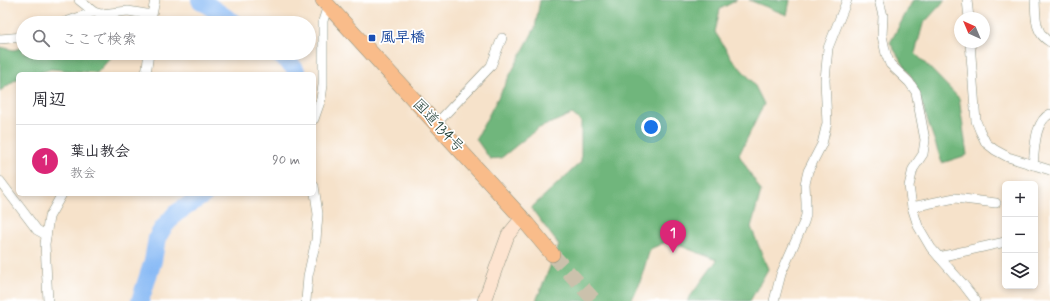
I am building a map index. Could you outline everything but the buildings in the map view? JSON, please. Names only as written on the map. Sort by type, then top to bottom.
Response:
[{"type":"highway","name":"国道134号","points":[[328,2],[522,218],[552,254]]},
{"type":"main road","points":[[484,301],[508,235],[522,218]]},
{"type":"street","points":[[152,16],[155,0]]},
{"type":"street","points":[[774,301],[781,274],[806,215],[805,184],[808,170],[822,144],[827,123],[825,80],[828,48],[847,0]]},
{"type":"street","points":[[879,0],[883,16],[882,36],[886,54],[890,64],[909,82],[916,92],[925,140],[923,154],[913,169],[909,186],[912,207],[918,226],[931,248],[976,301]]},
{"type":"street","points":[[967,0],[968,12]]},
{"type":"street","points":[[1035,0],[1037,26],[1039,32],[1050,42]]},
{"type":"street","points":[[83,1],[94,12],[101,14],[128,11],[143,16]]},
{"type":"street","points":[[316,113],[321,99],[323,85],[323,22],[328,2]]},
{"type":"street","points":[[83,16],[94,12]]},
{"type":"street","points":[[0,39],[16,38]]},
{"type":"street","points":[[436,124],[490,66],[502,38]]},
{"type":"street","points":[[970,48],[976,121],[986,142],[995,150],[1008,157],[1050,170]]},
{"type":"street","points":[[146,72],[148,60]]},
{"type":"street","points":[[1033,165],[1038,130],[1041,121],[1050,114]]},
{"type":"street","points":[[0,181],[37,230],[46,235]]},
{"type":"street","points":[[48,301],[45,244],[46,235],[49,217],[61,196]]},
{"type":"street","points":[[306,301],[308,276],[316,240],[318,214],[315,196]]},
{"type":"street","points":[[912,207],[955,198],[996,203]]},
{"type":"street","points":[[939,257],[1002,243]]},
{"type":"green space","points":[[540,0],[737,0],[720,9],[715,32],[732,59],[753,82],[764,104],[739,155],[761,191],[751,227],[768,269],[750,301],[687,301],[717,260],[668,241],[650,249],[639,285],[631,301],[536,301],[559,245],[531,208],[581,162],[581,121],[572,114],[537,129],[501,158],[490,159],[476,139],[535,28]]},
{"type":"green space","points":[[749,0],[790,0],[787,15]]},
{"type":"green space","points":[[913,0],[945,0],[923,24],[915,53],[959,98],[967,155],[942,163],[915,83],[890,43]]},
{"type":"green space","points":[[0,47],[16,49],[16,60],[109,60],[98,72],[51,69],[41,72],[16,72],[16,80],[0,91]]},
{"type":"waterway","points":[[200,0],[224,16]]},
{"type":"waterway","points":[[286,60],[296,72]]},
{"type":"waterway","points":[[140,301],[153,261],[157,238],[175,214],[202,196]]},
{"type":"tunnel","points":[[552,254],[595,301]]},
{"type":"place","name":"風早橋","points":[[372,38]]},
{"type":"place","name":"葉山教会","points":[[673,253]]}]
